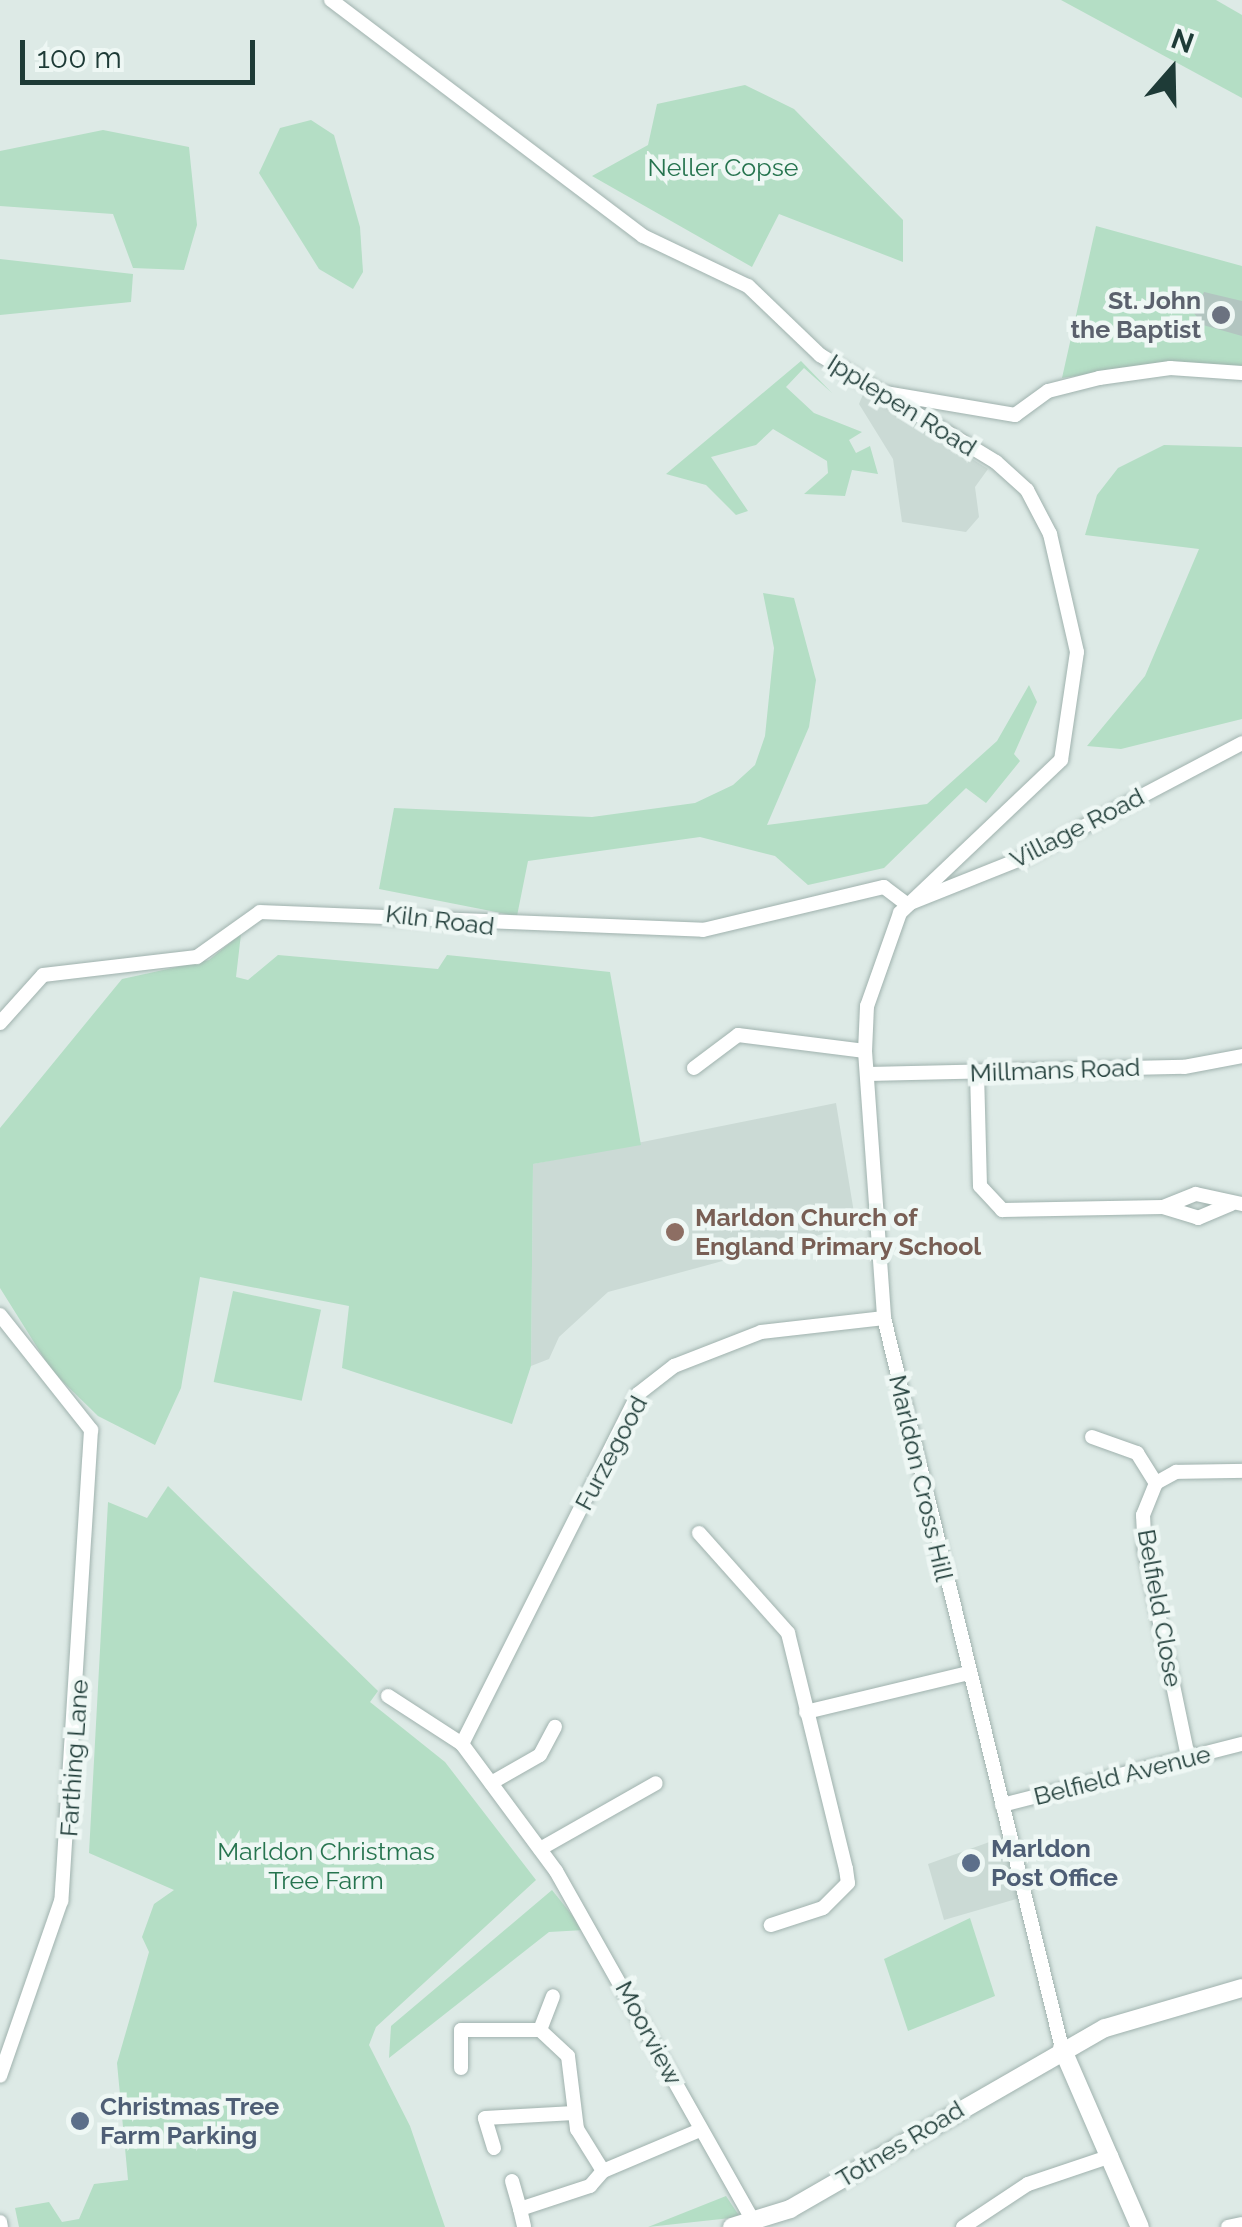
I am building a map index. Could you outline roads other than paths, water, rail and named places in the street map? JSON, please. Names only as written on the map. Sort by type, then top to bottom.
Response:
[{"type":"street","name":"Ipplepen Road","points":[[331,0],[643,236],[748,286],[874,392],[1027,490],[1050,534],[1078,652],[1061,760],[908,904]]},
{"type":"street","points":[[874,392],[948,396],[1016,415],[1048,392],[1099,378],[1170,368],[1242,373]]},
{"type":"street","name":"Village Road","points":[[908,904],[1028,856],[1242,743]]},
{"type":"street","name":"Kiln Road","points":[[0,1023],[43,975],[197,958],[260,912],[704,930],[884,887],[908,904]]},
{"type":"street","name":"Marldon Cross Hill","points":[[908,904],[885,944],[865,1052],[884,1318],[1062,2048]]},
{"type":"street","points":[[694,1068],[738,1035],[865,1052]]},
{"type":"street","name":"Millmans Road","points":[[868,1074],[1184,1067],[1242,1056]]},
{"type":"street","points":[[978,1072],[980,1186],[1002,1210],[1163,1206],[1196,1194],[1236,1204]]},
{"type":"street","points":[[1163,1206],[1198,1218],[1236,1204]]},
{"type":"street","name":"Farthing Lane","points":[[0,1315],[92,1430],[60,1901],[0,2076]]},
{"type":"street","name":"Furzegood","points":[[462,1744],[638,1394],[674,1366],[761,1332],[884,1318]]},
{"type":"street","points":[[1092,1437],[1137,1453],[1156,1484],[1176,1472],[1242,1470]]},
{"type":"street","name":"Belfield Close","points":[[1156,1484],[1144,1515],[1146,1551],[1188,1758]]},
{"type":"street","points":[[699,1533],[788,1633],[848,1884],[823,1908],[771,1925]]},
{"type":"street","points":[[806,1712],[968,1673]]},
{"type":"street","points":[[388,1696],[462,1744]]},
{"type":"street","points":[[491,1783],[540,1755],[555,1727]]},
{"type":"street","name":"Moorview","points":[[462,1744],[540,1849],[753,2221]]},
{"type":"street","name":"Belfield Avenue","points":[[1002,1805],[1242,1744]]},
{"type":"street","points":[[540,1849],[656,1782]]},
{"type":"street","name":"Totnes Road","points":[[732,2227],[786,2218],[1062,2048],[1242,1988]]},
{"type":"street","points":[[540,2030],[553,1996]]},
{"type":"street","points":[[462,2068],[461,2030],[540,2030],[568,2056],[574,2113],[603,2171]]},
{"type":"street","points":[[1062,2048],[1140,2227]]},
{"type":"street","points":[[494,2148],[486,2118],[574,2113]]},
{"type":"street","points":[[520,2208],[590,2186],[603,2171],[700,2130]]},
{"type":"street","points":[[963,2227],[1028,2184],[1111,2156]]},
{"type":"street","points":[[512,2181],[524,2227]]},
{"type":"street","points":[[1228,2227],[1242,2224]]},
{"type":"place","name":"St. John the Baptist","points":[[1221,315]]},
{"type":"place","name":"Marldon Church of England Primary School","points":[[675,1232]]},
{"type":"place","name":"Marldon Post Office","points":[[971,1863]]},
{"type":"place","name":"Christmas Tree Farm Parking","points":[[80,2121]]},
{"type":"park label","name":"Neller Copse","points":[[723,167]]},
{"type":"park label","name":"Marldon Christmas Tree Farm","points":[[326,1866]]}]
